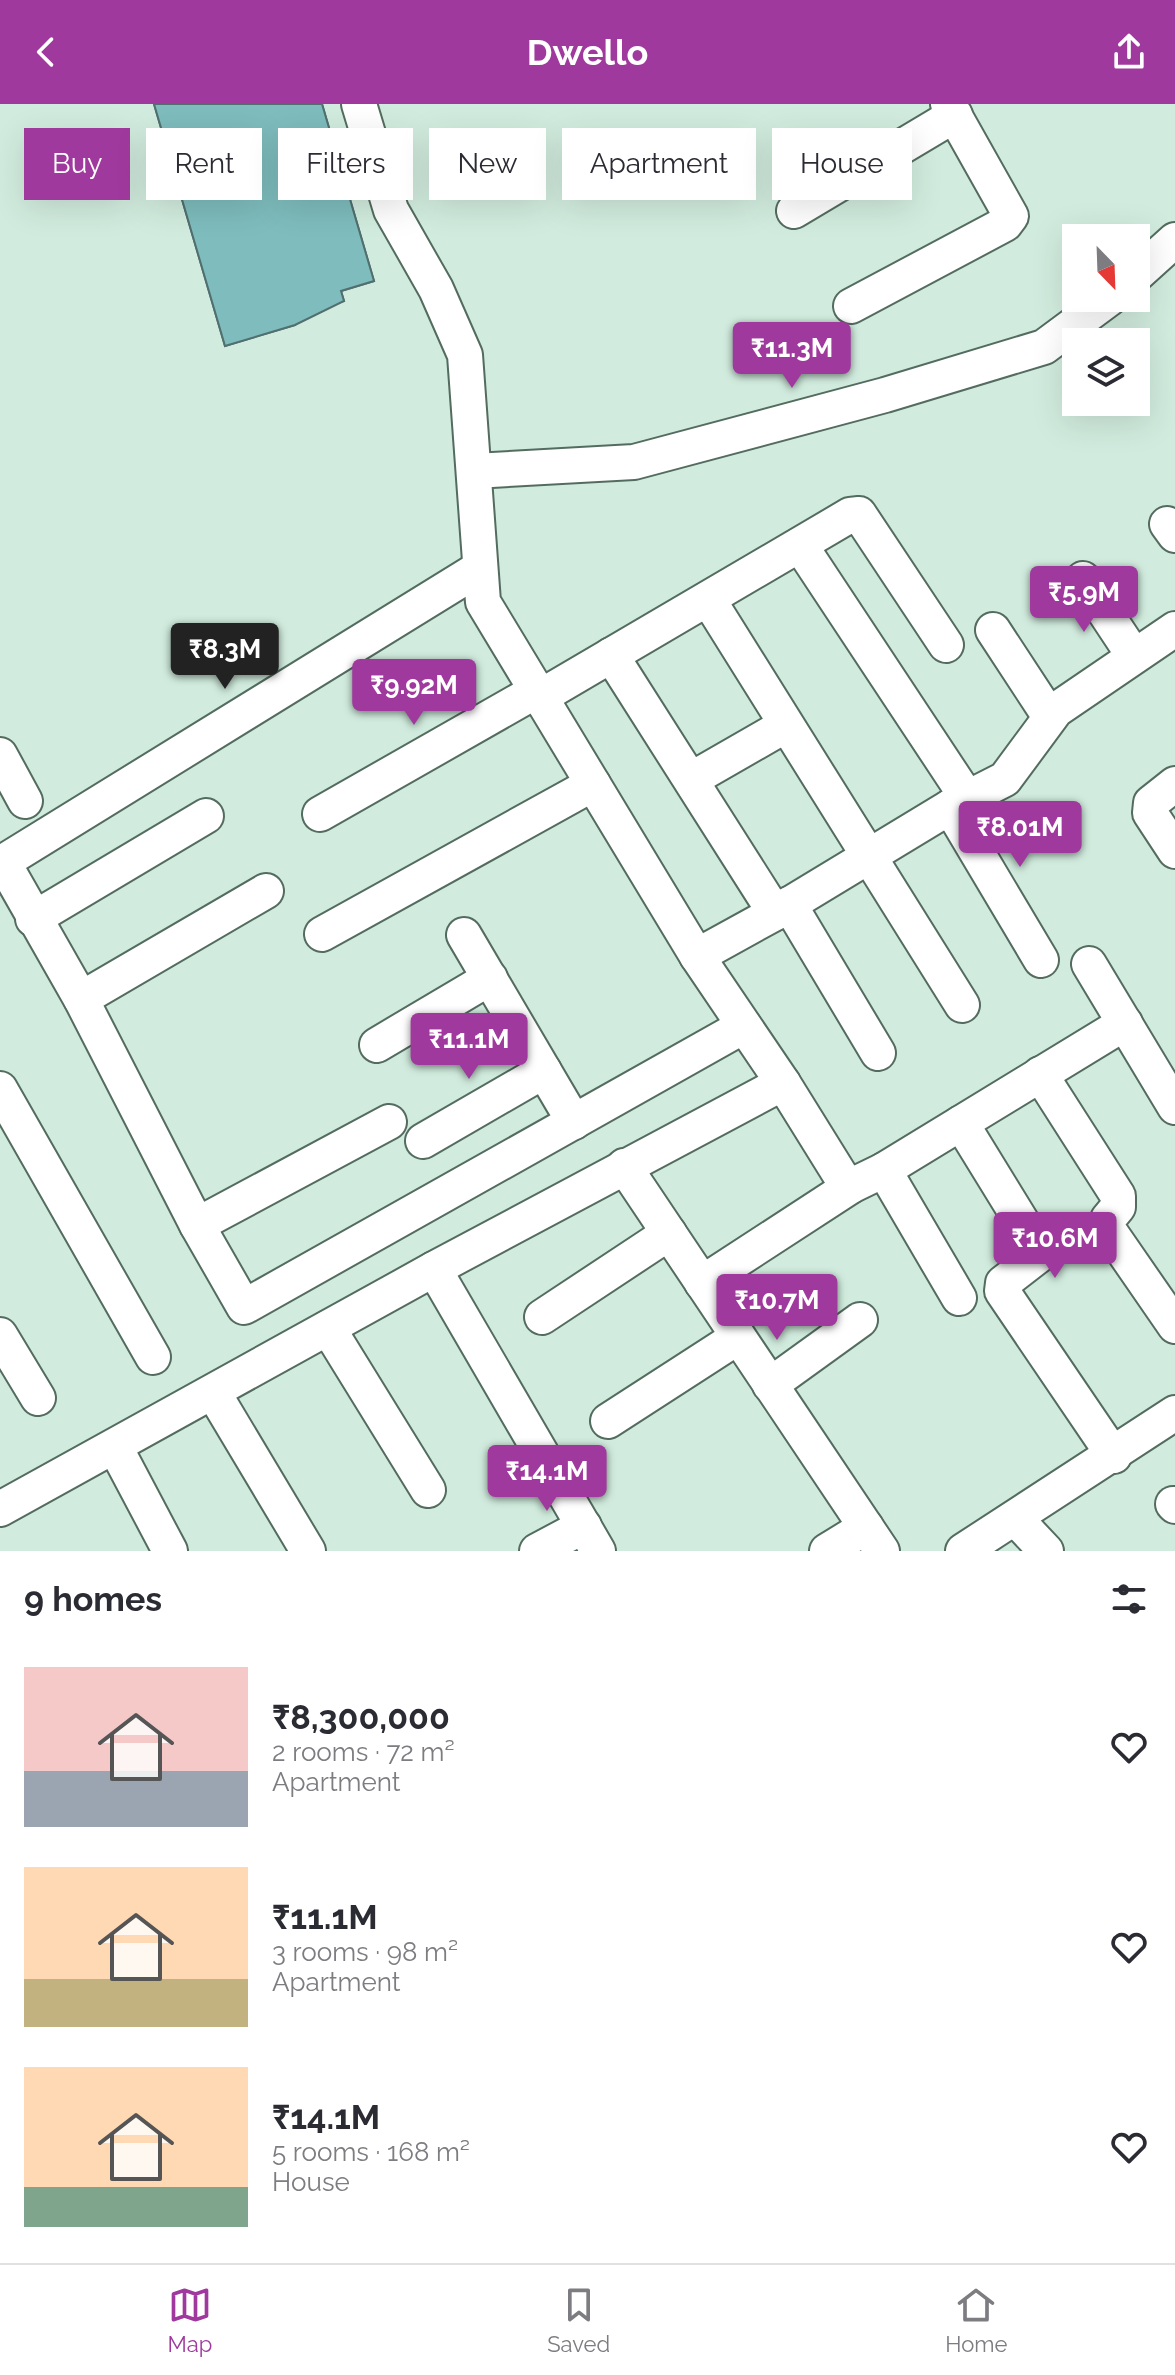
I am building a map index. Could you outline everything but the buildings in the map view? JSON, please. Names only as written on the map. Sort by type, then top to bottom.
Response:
[{"type":"street","points":[[359,104],[391,210],[436,289],[465,355],[483,602],[697,956],[783,1083],[842,1178],[851,1186]]},
{"type":"street","points":[[794,211],[952,109],[1011,216],[1005,224],[851,306]]},
{"type":"street","points":[[1150,262],[1175,240]]},
{"type":"street","points":[[474,471],[634,462],[885,395],[1044,347],[1091,312]]},
{"type":"street","points":[[320,814],[611,655],[859,514],[946,645]]},
{"type":"street","points":[[800,545],[959,803],[1041,960]]},
{"type":"street","points":[[480,568],[1,863],[81,999],[197,1225],[244,1307],[744,1026]]},
{"type":"street","points":[[1083,579],[1134,656]]},
{"type":"street","points":[[708,599],[962,1005]]},
{"type":"street","points":[[697,956],[1005,779],[1050,717],[1064,703],[1175,629]]},
{"type":"street","points":[[993,630],[1050,717]]},
{"type":"street","points":[[611,655],[878,1053]]},
{"type":"street","points":[[692,779],[786,725]]},
{"type":"street","points":[[0,755],[25,801]]},
{"type":"street","points":[[322,934],[593,784]]},
{"type":"street","points":[[1175,784],[1151,803],[1150,813],[1175,851]]},
{"type":"street","points":[[33,919],[206,816]]},
{"type":"street","points":[[81,999],[266,891]]},
{"type":"street","points":[[464,935],[574,1122]]},
{"type":"street","points":[[1089,964],[1175,1107]]},
{"type":"street","points":[[377,1045],[490,978]]},
{"type":"street","points":[[702,1283],[851,1186],[884,1170],[1125,1023]]},
{"type":"street","points":[[423,1141],[544,1071]]},
{"type":"street","points":[[1040,1074],[1118,1196],[1118,1207],[1106,1224],[1108,1229],[1175,1326]]},
{"type":"street","points":[[0,1509],[434,1269],[783,1083]]},
{"type":"street","points":[[0,1089],[153,1357]]},
{"type":"street","points":[[197,1225],[389,1122]]},
{"type":"street","points":[[961,1123],[1039,1250],[1038,1256],[1003,1283],[1002,1291],[1114,1456]]},
{"type":"street","points":[[624,1166],[874,1539],[827,1551]]},
{"type":"street","points":[[884,1170],[959,1298]]},
{"type":"street","points":[[542,1317],[669,1233]]},
{"type":"street","points":[[434,1269],[591,1538],[537,1551]]},
{"type":"street","points":[[770,1385],[860,1320]]},
{"type":"street","points":[[328,1328],[428,1490]]},
{"type":"street","points":[[0,1335],[38,1398]]},
{"type":"street","points":[[608,1421],[738,1337]]},
{"type":"street","points":[[213,1392],[308,1551]]},
{"type":"street","points":[[963,1551],[1114,1456],[1175,1413]]},
{"type":"street","points":[[115,1447],[170,1551]]},
{"type":"street","points":[[1015,1518],[1046,1551]]}]
